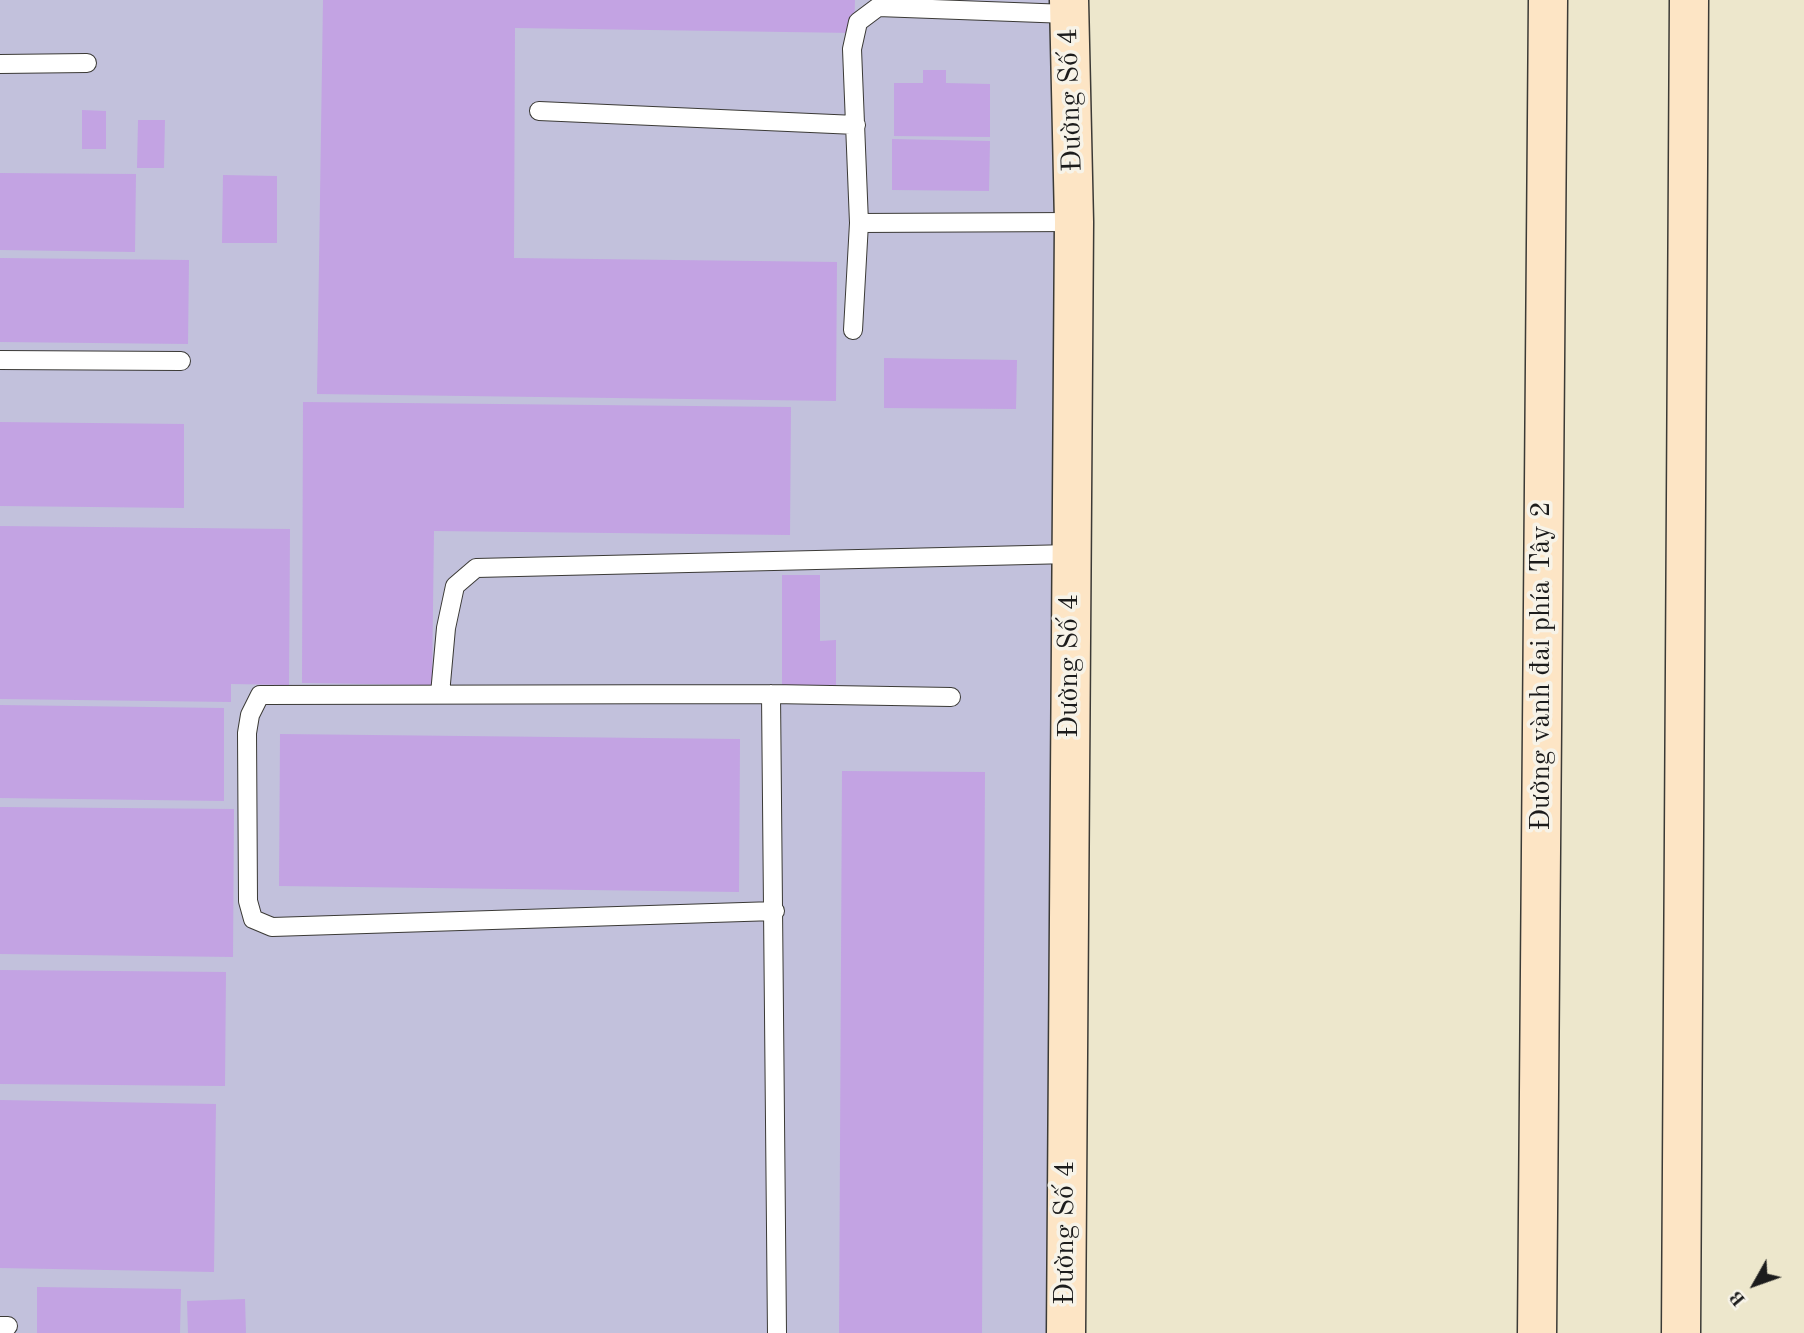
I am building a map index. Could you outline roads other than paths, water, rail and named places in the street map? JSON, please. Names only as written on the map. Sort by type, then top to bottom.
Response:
[{"type":"main road","points":[[1541,0],[1548,58]]},
{"type":"main road","name":"Đường vành đai phía Tây 2","points":[[1537,1333],[1548,0]]},
{"type":"main road","points":[[1681,1333],[1689,0]]},
{"type":"main road","name":"Đường Số 4","points":[[1066,1333],[1074,222],[1068,7]]},
{"type":"lane","points":[[853,330],[859,223],[852,49],[858,22],[878,7],[1068,7]]},
{"type":"lane","points":[[0,64],[87,64]]},
{"type":"lane","points":[[539,111],[856,125]]},
{"type":"lane","points":[[859,223],[1074,222]]},
{"type":"lane","points":[[0,360],[181,360]]},
{"type":"lane","points":[[440,694],[446,628],[456,586],[477,569],[1071,554]]},
{"type":"lane","points":[[771,694],[777,1333]]},
{"type":"lane","points":[[775,911],[271,927],[253,919],[248,901],[247,733],[250,715],[260,695],[771,694],[951,697]]}]
